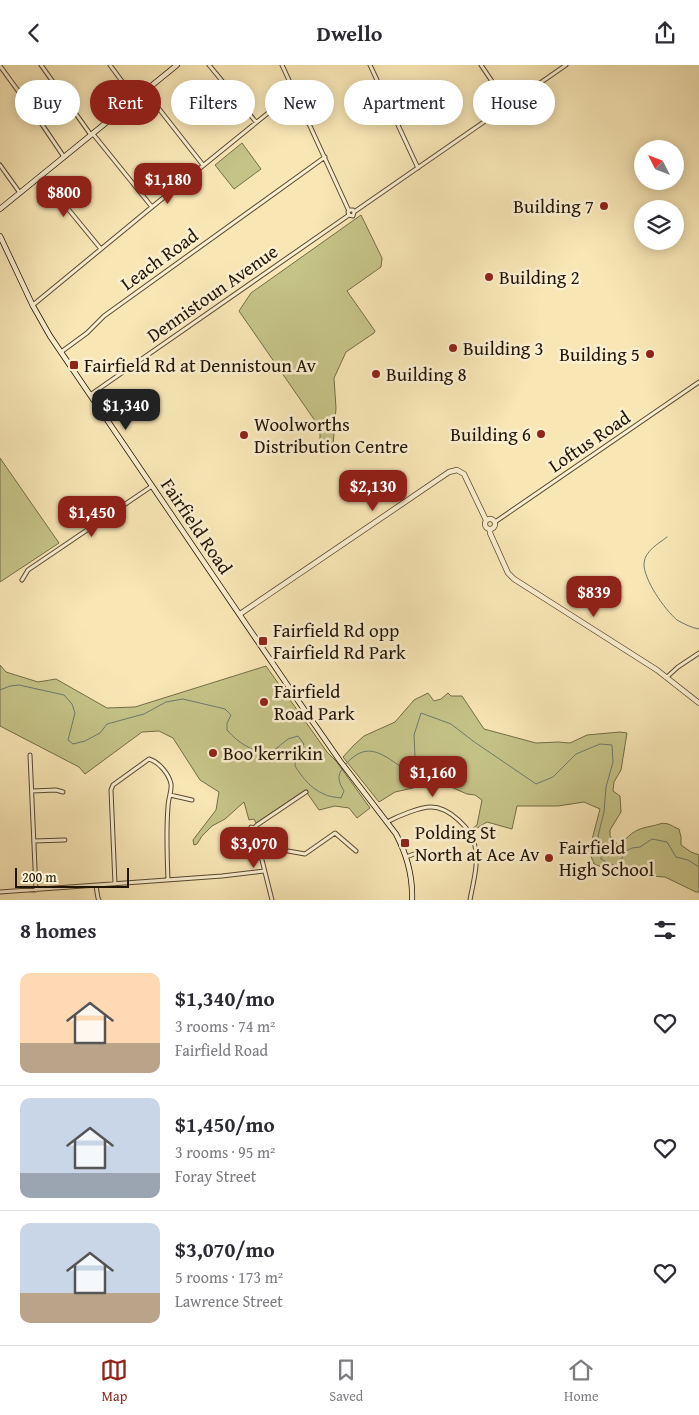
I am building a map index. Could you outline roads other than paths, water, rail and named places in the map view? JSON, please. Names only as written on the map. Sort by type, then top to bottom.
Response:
[{"type":"main road","points":[[158,80],[177,65]]},
{"type":"main road","points":[[0,209],[104,125]]},
{"type":"main road","name":"Fairfield Road","points":[[0,236],[40,322],[340,761],[396,834],[406,857],[412,900]]},
{"type":"main road","points":[[0,243],[6,252]]},
{"type":"main road","points":[[240,614],[449,473],[457,470],[464,474],[486,520],[485,526],[490,529],[490,533],[508,573],[514,579],[668,677],[699,703]]},
{"type":"main road","points":[[486,520],[491,519],[495,522],[494,526],[490,529]]},
{"type":"street","points":[[40,65],[92,135],[152,207]]},
{"type":"street","points":[[110,65],[121,80]]},
{"type":"street","points":[[208,65],[256,123]]},
{"type":"street","points":[[370,65],[418,168]]},
{"type":"street","points":[[481,65],[491,80]]},
{"type":"street","points":[[544,80],[566,65]]},
{"type":"street","points":[[0,66],[64,157]]},
{"type":"street","points":[[284,66],[289,80]]},
{"type":"street","points":[[161,112],[203,165]]},
{"type":"street","points":[[33,306],[265,116]]},
{"type":"street","points":[[310,125],[349,213],[352,210],[354,212],[479,125]]},
{"type":"street","name":"Leach Road","points":[[61,352],[87,333],[104,316],[325,157]]},
{"type":"street","points":[[0,165],[20,193]]},
{"type":"street","points":[[41,176],[101,249]]},
{"type":"street","name":"Dennistoun Avenue","points":[[90,395],[349,213]]},
{"type":"street","name":"Loftus Road","points":[[495,522],[699,382]]},
{"type":"street","points":[[22,580],[28,570],[152,486]]},
{"type":"street","points":[[668,677],[678,667],[699,653]]},
{"type":"street","points":[[30,755],[36,890]]},
{"type":"street","points":[[115,884],[111,790],[113,785],[149,759],[155,761],[168,776],[172,785],[167,822],[168,880]]},
{"type":"street","points":[[32,791],[56,790],[63,792]]},
{"type":"street","points":[[272,900],[260,850],[252,827],[306,792]]},
{"type":"street","points":[[170,795],[192,800]]},
{"type":"street","points":[[387,822],[425,807],[433,807],[442,809],[462,823],[471,834],[476,849],[470,900]]},
{"type":"street","points":[[260,850],[271,848],[305,854],[335,833],[356,851]]},
{"type":"street","points":[[34,841],[64,840]]},
{"type":"street","points":[[406,857],[414,854],[434,855]]},
{"type":"street","points":[[0,893],[264,871]]},
{"type":"street","points":[[96,886],[99,900]]},
{"type":"waterway","points":[[667,537],[652,548],[647,555],[644,563],[647,577],[661,602],[672,615],[682,623],[699,629]]},
{"type":"waterway","points":[[0,690],[19,685],[64,695],[72,704],[75,713],[68,740],[73,744],[85,741],[100,733],[107,724],[144,714],[166,702],[183,699],[225,709],[231,715],[227,723],[227,730],[241,743],[267,756],[288,739],[298,736],[304,744],[296,757],[295,766],[311,786],[319,792],[341,798],[344,791],[339,777],[343,768]]},
{"type":"waterway","points":[[345,765],[361,752],[369,751],[383,755],[406,770],[418,768],[415,756],[414,735],[421,713],[451,724],[536,784],[553,777],[576,754],[600,744],[612,745],[613,762],[606,787],[604,812],[598,836],[601,859],[619,867],[624,852],[640,847],[652,839],[667,842],[676,857],[688,860],[699,867]]},
{"type":"place","name":"Building 7","points":[[604,206]]},
{"type":"place","name":"Building 2","points":[[489,277]]},
{"type":"place","name":"Building 3","points":[[453,348]]},
{"type":"place","name":"Building 5","points":[[650,354]]},
{"type":"place","name":"Fairfield Rd at Dennistoun Av","points":[[74,365]]},
{"type":"place","name":"Building 8","points":[[376,374]]},
{"type":"place","name":"Building 6","points":[[541,434]]},
{"type":"place","name":"Woolworths Distribution Centre","points":[[244,435]]},
{"type":"place","name":"Fairfield Rd opp Fairfield Rd Park","points":[[263,641]]},
{"type":"place","name":"Fairfield Road Park","points":[[264,702]]},
{"type":"place","name":"Boo'kerrikin","points":[[213,753]]},
{"type":"place","name":"Polding St North at Ace Av","points":[[405,843]]},
{"type":"place","name":"Fairfield High School","points":[[549,858]]}]
